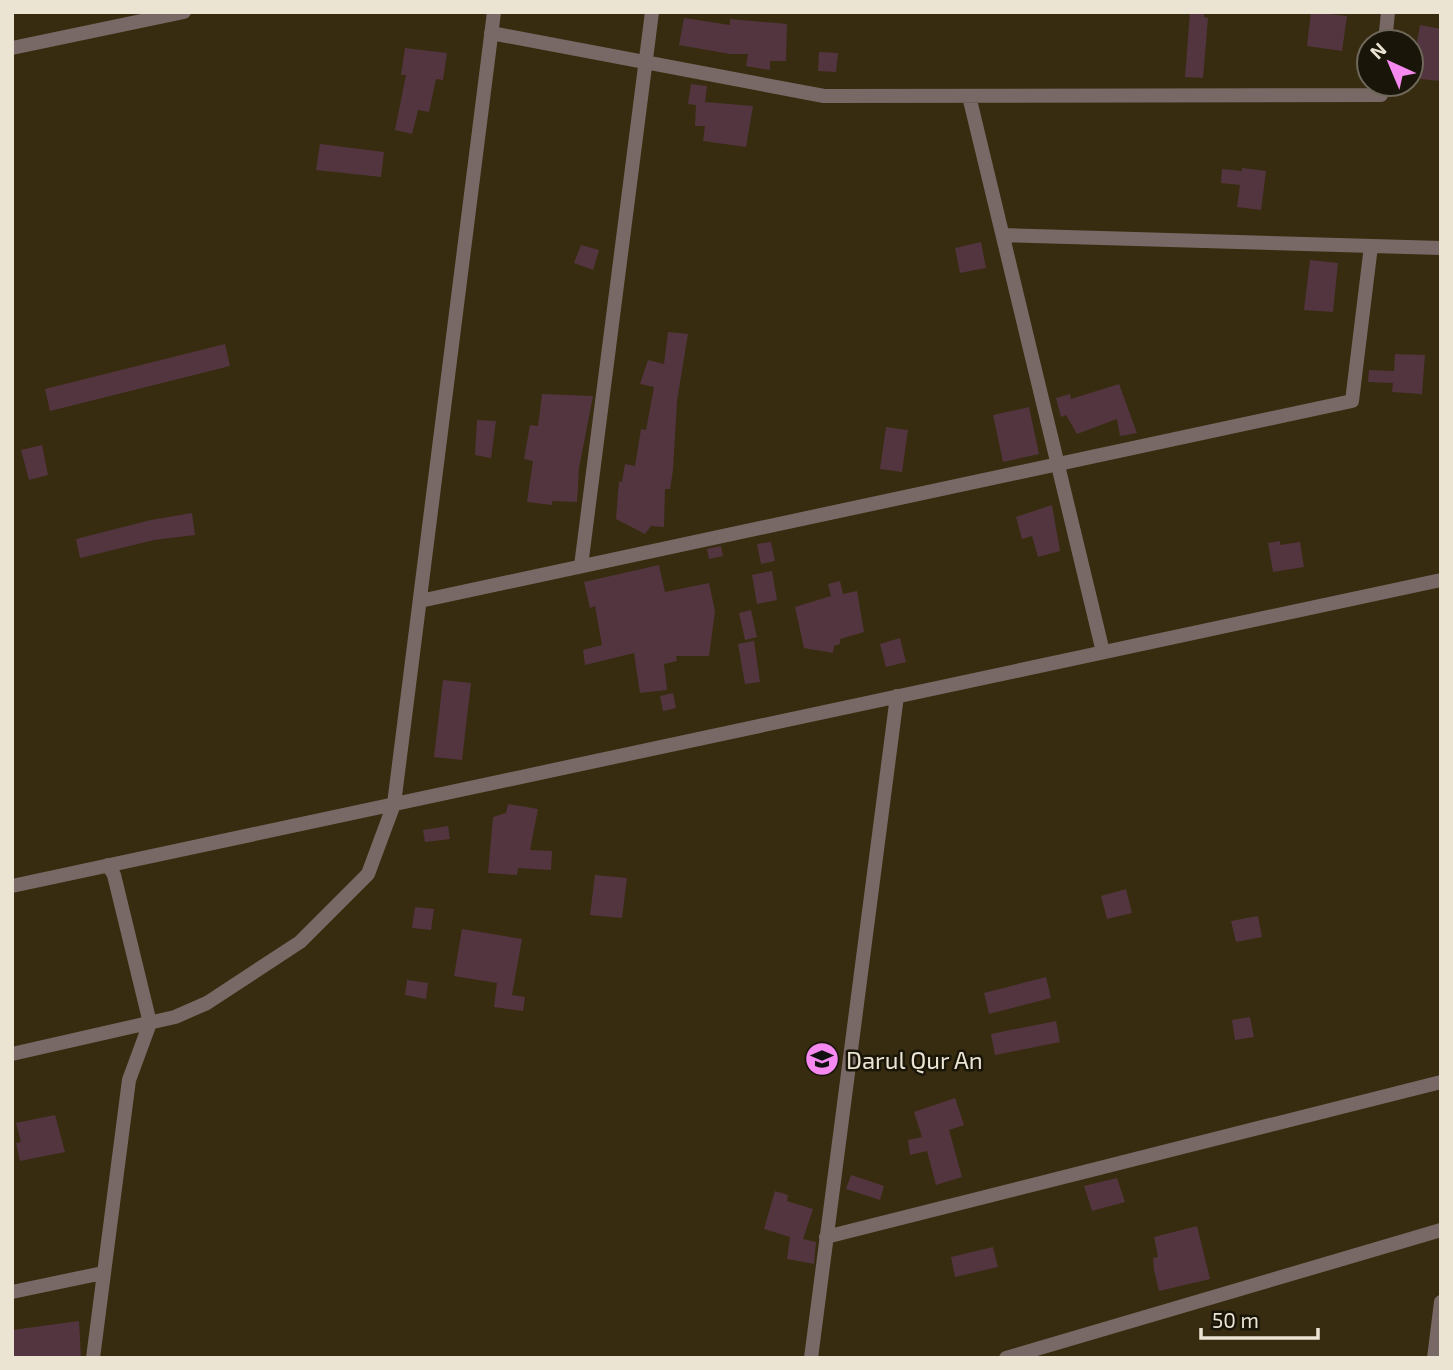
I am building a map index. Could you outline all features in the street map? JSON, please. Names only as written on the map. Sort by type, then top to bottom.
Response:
[{"type":"street","points":[[12,48],[184,12]]},
{"type":"street","points":[[12,1054],[175,1017],[207,1003],[300,942],[368,874],[394,804],[494,12]]},
{"type":"street","points":[[581,566],[652,12]]},
{"type":"street","points":[[491,33],[824,96],[1355,95]]},
{"type":"street","points":[[969,96],[1103,652]]},
{"type":"street","points":[[1003,235],[1441,248]]},
{"type":"street","points":[[419,601],[1352,401],[1371,246]]},
{"type":"street","points":[[12,886],[1441,580]]},
{"type":"street","points":[[811,1358],[897,696]]},
{"type":"street","points":[[93,1358],[129,1080],[150,1023],[114,875],[108,865]]},
{"type":"street","points":[[826,1237],[1441,1082]]},
{"type":"street","points":[[1006,1358],[1441,1230]]},
{"type":"street","points":[[12,1292],[103,1273]]},
{"type":"street","points":[[1434,1358],[1441,1302]]},
{"type":"building","points":[[1190,12],[1204,12],[1204,17],[1208,18],[1203,78],[1185,77]]},
{"type":"building","points":[[1311,12],[1347,16],[1342,51],[1307,46]]},
{"type":"building","points":[[684,18],[730,25],[730,19],[787,24],[786,61],[770,61],[770,70],[746,66],[748,54],[730,54],[679,45]]},
{"type":"building","points":[[1420,25],[1441,29],[1441,81],[1425,79],[1425,28],[1419,28]]},
{"type":"building","points":[[405,48],[447,53],[443,80],[436,79],[429,112],[418,110],[412,134],[395,130],[406,75],[401,75]]},
{"type":"building","points":[[819,52],[838,53],[836,72],[818,71]]},
{"type":"building","points":[[691,84],[707,86],[705,102],[753,106],[746,147],[703,141],[705,126],[695,126],[696,105],[688,104]]},
{"type":"building","points":[[320,144],[384,152],[381,177],[316,170]]},
{"type":"building","points":[[1242,168],[1266,171],[1261,210],[1237,207],[1240,185],[1221,183],[1222,169],[1242,171]]},
{"type":"building","points":[[981,242],[986,268],[960,273],[955,248]]},
{"type":"building","points":[[581,245],[599,250],[593,270],[574,263]]},
{"type":"building","points":[[1310,260],[1338,263],[1333,312],[1304,310]]},
{"type":"building","points":[[668,332],[688,334],[677,401],[673,470],[670,489],[665,489],[664,527],[651,526],[645,534],[616,519],[619,481],[622,482],[625,464],[635,466],[641,429],[646,430],[654,387],[640,384],[648,360],[664,364]]},
{"type":"building","points":[[225,344],[230,366],[50,411],[45,389]]},
{"type":"building","points":[[1395,354],[1425,355],[1422,394],[1392,392],[1393,383],[1368,382],[1369,370],[1394,371]]},
{"type":"building","points":[[1119,384],[1137,433],[1120,436],[1117,419],[1077,434],[1066,415],[1061,417],[1056,398],[1070,394],[1071,399]]},
{"type":"building","points":[[542,394],[593,396],[579,468],[577,502],[552,501],[552,505],[527,502],[533,461],[524,459],[530,425],[538,426]]},
{"type":"building","points":[[1029,407],[1039,454],[1003,462],[993,415]]},
{"type":"building","points":[[477,420],[496,421],[491,458],[475,455]]},
{"type":"building","points":[[886,427],[908,430],[902,472],[880,469]]},
{"type":"building","points":[[42,445],[48,475],[29,480],[21,450]]},
{"type":"building","points":[[1052,505],[1060,551],[1038,557],[1032,536],[1022,539],[1016,517]]},
{"type":"building","points":[[192,513],[195,535],[154,540],[80,558],[76,539],[151,520]]},
{"type":"building","points":[[1280,541],[1280,545],[1300,542],[1304,567],[1273,572],[1268,543]]},
{"type":"building","points":[[771,542],[775,561],[761,564],[757,544]]},
{"type":"building","points":[[721,546],[723,556],[709,559],[707,549]]},
{"type":"building","points":[[659,565],[665,592],[709,583],[715,611],[709,656],[676,656],[677,661],[664,664],[667,690],[640,693],[634,653],[585,665],[583,650],[602,645],[595,606],[590,608],[584,582]]},
{"type":"building","points":[[772,571],[777,600],[757,604],[752,575]]},
{"type":"building","points":[[840,581],[843,594],[857,591],[864,632],[840,639],[840,644],[834,646],[833,653],[804,648],[795,607],[831,596],[828,584]]},
{"type":"building","points":[[751,610],[757,637],[745,640],[739,613]]},
{"type":"building","points":[[900,638],[906,662],[886,667],[880,644]]},
{"type":"building","points":[[754,641],[760,682],[745,684],[738,644]]},
{"type":"building","points":[[443,680],[471,683],[462,760],[434,757]]},
{"type":"building","points":[[673,693],[676,708],[663,711],[660,696]]},
{"type":"building","points":[[508,804],[538,809],[530,850],[552,851],[551,870],[518,868],[517,875],[488,873],[493,817],[506,813]]},
{"type":"building","points":[[448,826],[450,839],[425,842],[423,830]]},
{"type":"building","points":[[595,875],[627,878],[622,918],[590,915]]},
{"type":"building","points":[[1126,889],[1132,913],[1107,919],[1101,896]]},
{"type":"building","points":[[415,907],[434,909],[431,930],[412,928]]},
{"type":"building","points":[[1258,916],[1262,937],[1236,942],[1231,921]]},
{"type":"building","points":[[462,929],[522,939],[512,995],[525,997],[523,1011],[494,1007],[497,983],[454,976]]},
{"type":"building","points":[[1046,977],[1051,998],[989,1014],[984,993]]},
{"type":"building","points":[[407,980],[428,983],[426,999],[405,995]]},
{"type":"building","points":[[1250,1017],[1254,1037],[1235,1040],[1232,1020]]},
{"type":"building","points":[[1056,1021],[1060,1042],[995,1055],[991,1034]]},
{"type":"building","points":[[955,1098],[964,1125],[949,1130],[962,1177],[936,1185],[927,1151],[910,1155],[908,1140],[922,1137],[914,1112]]},
{"type":"building","points":[[55,1115],[65,1152],[20,1161],[16,1143],[21,1142],[16,1123]]},
{"type":"building","points":[[851,1175],[884,1186],[880,1200],[846,1189]]},
{"type":"building","points":[[1117,1178],[1125,1202],[1092,1211],[1084,1186]]},
{"type":"building","points":[[775,1191],[788,1195],[787,1201],[813,1209],[803,1239],[816,1242],[814,1264],[787,1259],[790,1237],[764,1229]]},
{"type":"building","points":[[1197,1226],[1210,1279],[1159,1291],[1154,1270],[1153,1258],[1158,1257],[1154,1237]]},
{"type":"building","points":[[993,1247],[998,1267],[955,1277],[951,1257]]},
{"type":"building","points":[[79,1321],[81,1358],[14,1358],[12,1330]]},
{"type":"place","name":"Darul Qur An","points":[[822,1059]]}]
